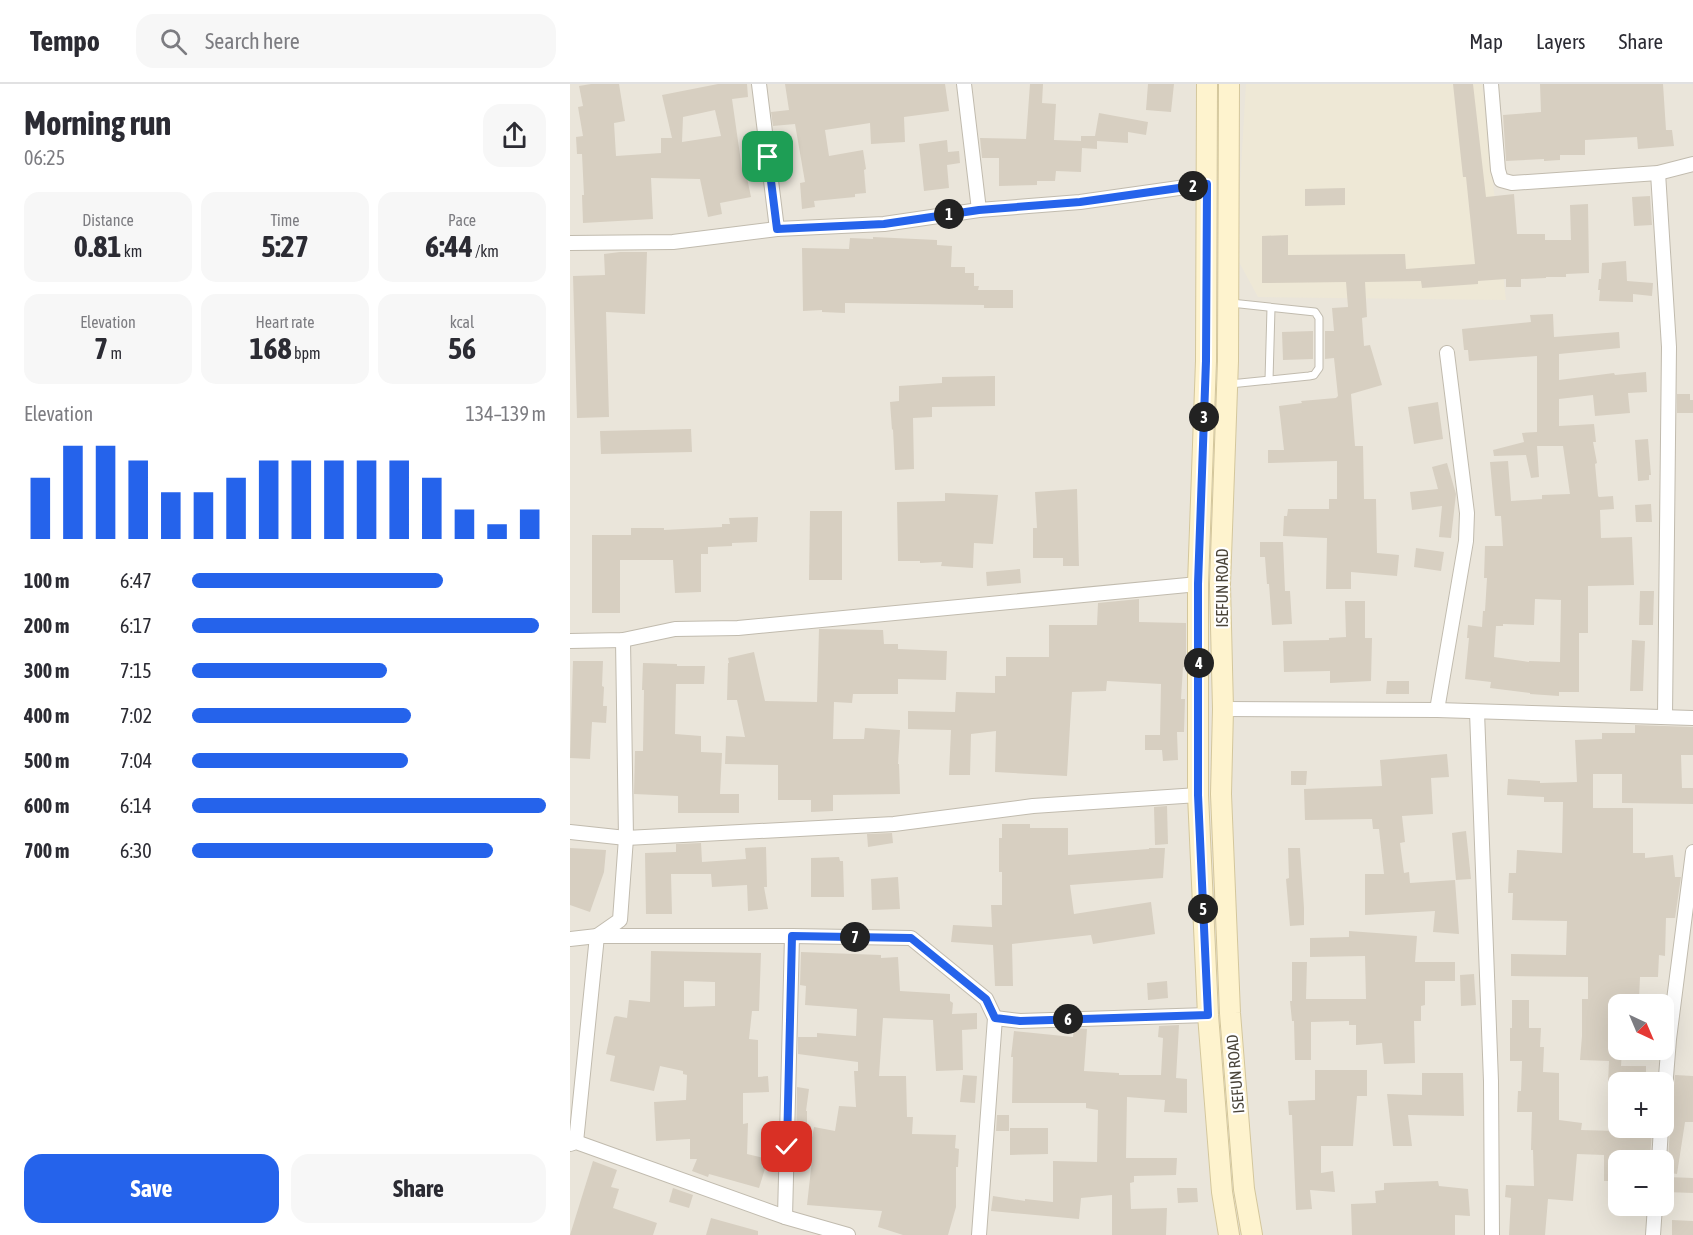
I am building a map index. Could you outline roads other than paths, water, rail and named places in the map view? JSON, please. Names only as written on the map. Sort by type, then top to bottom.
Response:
[{"type":"street","points":[[759,84],[777,229]]},
{"type":"street","points":[[964,84],[979,210]]},
{"type":"street","name":"ISEFUN ROAD","points":[[1207,84],[1206,361],[1198,584],[1198,795],[1208,1015],[1222,1192],[1229,1235]]},
{"type":"street","name":"ISEFUN ROAD","points":[[1229,84],[1227,384],[1220,585],[1223,709],[1221,794],[1230,1013],[1244,1189],[1252,1235]]},
{"type":"street","points":[[1491,84],[1498,170],[1501,180],[1512,183],[1658,173],[1693,164]]},
{"type":"street","points":[[1658,173],[1669,347],[1665,716]]},
{"type":"street","points":[[570,243],[673,242],[777,229],[884,224],[979,210],[1080,202],[1207,184]]},
{"type":"street","points":[[1437,710],[1466,541],[1467,513],[1447,353]]},
{"type":"street","points":[[570,641],[622,640],[675,629],[738,628],[1198,584]]},
{"type":"street","points":[[622,640],[626,838],[620,920],[597,936],[573,1143],[785,1217],[848,1235]]},
{"type":"street","points":[[1223,709],[1437,710],[1693,718]]},
{"type":"street","points":[[1478,712],[1491,1080],[1492,1235]]},
{"type":"street","points":[[570,832],[626,838],[894,824],[1033,806],[1198,795]]},
{"type":"street","points":[[1666,1072],[1668,1039],[1693,852]]},
{"type":"street","points":[[570,939],[597,936],[911,938],[986,999],[995,1018],[979,1235]]},
{"type":"street","points":[[785,1217],[792,936]]},
{"type":"street","points":[[995,1018],[1020,1021],[1208,1015]]},
{"type":"street","points":[[1653,1235],[1654,1216]]},
{"type":"lane","points":[[1227,384],[1314,375],[1319,368],[1315,312],[1228,303]]},
{"type":"lane","points":[[1269,380],[1271,308]]}]
